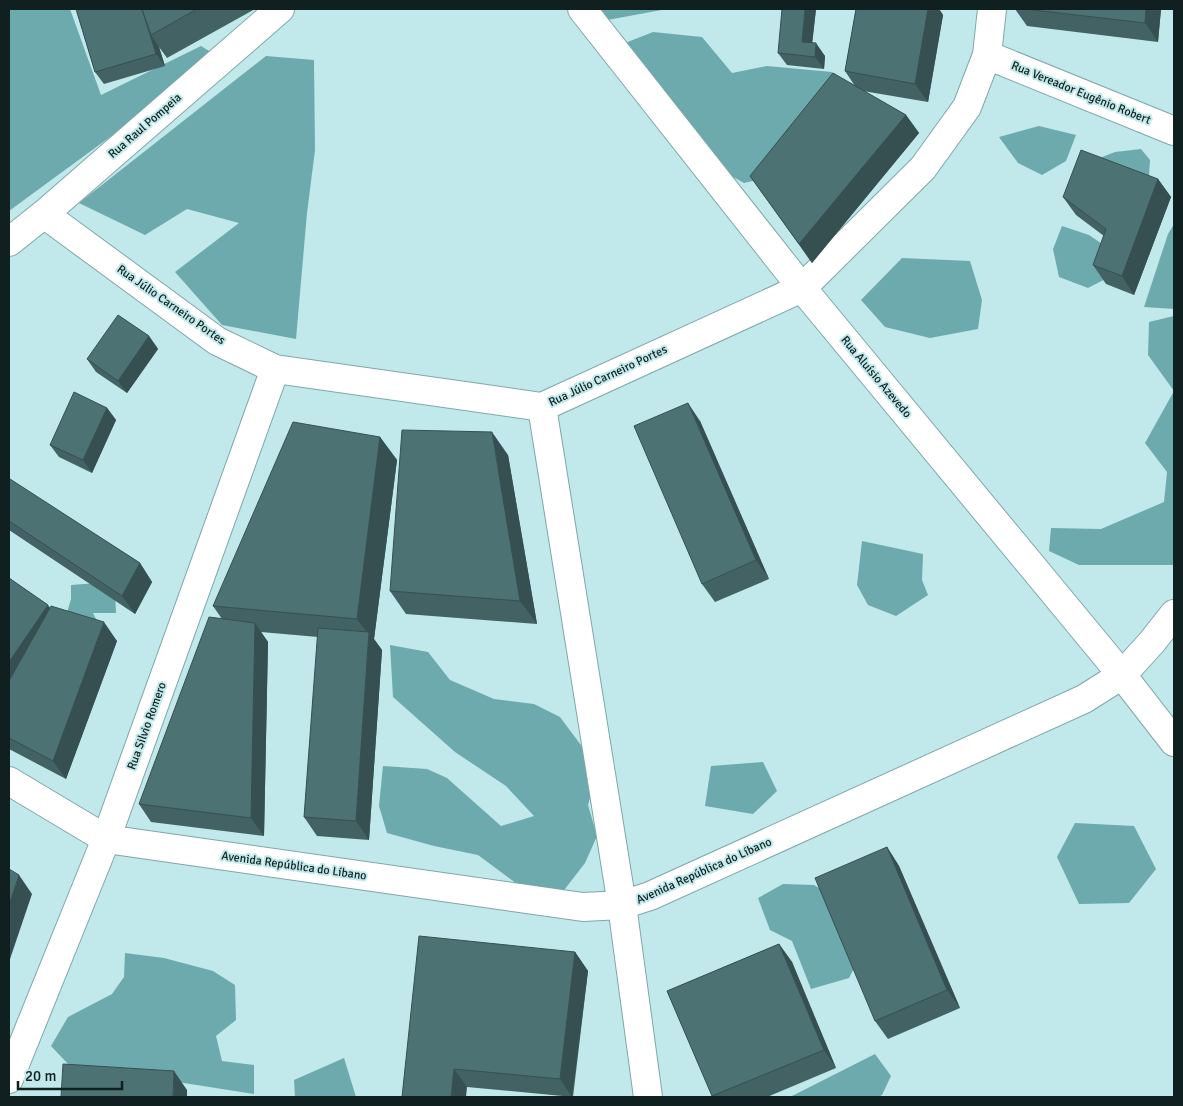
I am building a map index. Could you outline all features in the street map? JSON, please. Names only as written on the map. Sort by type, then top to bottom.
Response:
[{"type":"street","name":"Rua Raul Pompeia","points":[[9,242],[44,214],[280,9]]},
{"type":"street","name":"Rua Aluísio Azevedo","points":[[582,9],[802,288],[1122,675],[1174,742]]},
{"type":"street","name":"Rua Júlio Carneiro Portes","points":[[44,214],[217,340],[275,368],[542,407],[802,288],[923,168],[967,107],[987,54],[992,9]]},
{"type":"street","name":"Rua Vereador Eugênio Robert","points":[[987,54],[1174,130]]},
{"type":"street","name":"Rua Silvio Romero","points":[[9,1079],[106,839],[275,368]]},
{"type":"street","points":[[542,407],[622,906],[648,1097]]},
{"type":"street","name":"Avenida República do Líbano","points":[[9,781],[106,839],[583,907],[622,906],[659,892],[1084,699],[1122,675],[1174,614]]},
{"type":"shaded area","points":[[9,9],[70,9],[101,95],[201,46],[219,57],[9,211]]},
{"type":"shaded area","points":[[595,9],[667,9],[602,21]]},
{"type":"shaded area","points":[[653,32],[702,37],[732,73],[767,66],[832,72],[844,84],[757,180],[744,183],[717,168],[620,45]]},
{"type":"shaded area","points":[[266,56],[314,60],[315,150],[307,213],[296,339],[222,325],[175,272],[239,223],[187,209],[145,235],[79,203]]},
{"type":"shaded area","points":[[1039,126],[1076,135],[1066,161],[1042,175],[1018,163],[999,137]]},
{"type":"shaded area","points":[[1141,149],[1150,160],[1149,176],[1097,159],[1115,152]]},
{"type":"shaded area","points":[[1174,224],[1174,309],[1144,307],[1168,234]]},
{"type":"shaded area","points":[[1062,226],[1089,235],[1111,250],[1117,273],[1088,288],[1059,277],[1053,249]]},
{"type":"shaded area","points":[[902,258],[970,261],[982,300],[978,329],[930,338],[885,327],[861,300]]},
{"type":"shaded area","points":[[1174,316],[1174,391],[1148,355],[1149,322]]},
{"type":"shaded area","points":[[1174,391],[1174,565],[1079,565],[1049,551],[1051,528],[1101,529],[1164,502],[1167,472],[1145,443]]},
{"type":"shaded area","points":[[862,541],[923,554],[922,580],[928,595],[896,616],[868,605],[857,585]]},
{"type":"shaded area","points":[[98,583],[115,593],[116,613],[93,613],[102,631],[66,616],[71,599],[71,585]]},
{"type":"shaded area","points":[[390,645],[428,652],[450,680],[494,699],[534,704],[560,717],[598,768],[588,805],[597,836],[585,863],[558,898],[524,889],[478,855],[434,846],[387,833],[379,806],[383,766],[427,769],[447,778],[501,826],[534,816],[506,786],[455,752],[393,697]]},
{"type":"shaded area","points":[[763,762],[777,791],[753,814],[705,806],[711,766]]},
{"type":"shaded area","points":[[1075,823],[1134,826],[1156,869],[1129,903],[1079,904],[1057,857]]},
{"type":"shaded area","points":[[783,884],[814,885],[851,907],[865,947],[849,978],[811,989],[792,941],[770,930],[758,898]]},
{"type":"shaded area","points":[[125,953],[164,958],[213,971],[235,985],[236,1020],[216,1036],[222,1061],[254,1065],[254,1094],[69,1065],[51,1046],[68,1017],[112,994],[124,977]]},
{"type":"shaded area","points":[[875,1054],[891,1076],[882,1095],[878,1097],[790,1097]]},
{"type":"shaded area","points":[[344,1058],[356,1097],[295,1097],[294,1080]]},
{"type":"building","points":[[76,9],[142,9],[156,54],[95,72]]},
{"type":"building","points":[[142,9],[197,9],[151,35]]},
{"type":"building","points":[[782,9],[805,9],[802,42],[816,43],[815,57],[778,53]]},
{"type":"building","points":[[856,9],[928,9],[915,84],[845,71]]},
{"type":"building","points":[[1025,9],[1146,9],[1145,23]]},
{"type":"building","points":[[833,73],[906,115],[799,244],[750,176]]},
{"type":"building","points":[[1081,150],[1158,179],[1122,276],[1093,265],[1106,229],[1063,197]]},
{"type":"building","points":[[118,315],[149,336],[118,381],[87,359]]},
{"type":"building","points":[[74,392],[107,408],[83,460],[50,445]]},
{"type":"building","points":[[688,403],[756,560],[702,584],[634,426]]},
{"type":"building","points":[[293,422],[380,437],[357,619],[213,606]]},
{"type":"building","points":[[402,430],[492,432],[520,601],[390,591]]},
{"type":"building","points":[[10,479],[140,563],[122,596],[9,521]]},
{"type":"building","points":[[9,578],[48,605],[9,662]]},
{"type":"building","points":[[51,606],[104,622],[53,761],[9,738],[9,681]]},
{"type":"building","points":[[209,617],[255,623],[251,818],[139,804]]},
{"type":"building","points":[[318,628],[369,632],[356,821],[304,817]]},
{"type":"building","points":[[887,847],[947,990],[875,1021],[815,878]]},
{"type":"building","points":[[9,869],[19,875],[9,905]]},
{"type":"building","points":[[419,936],[575,952],[560,1079],[454,1069],[451,1097],[402,1097]]},
{"type":"building","points":[[779,944],[824,1050],[712,1096],[667,991]]},
{"type":"building","points":[[63,1064],[174,1071],[173,1097],[61,1097]]}]
